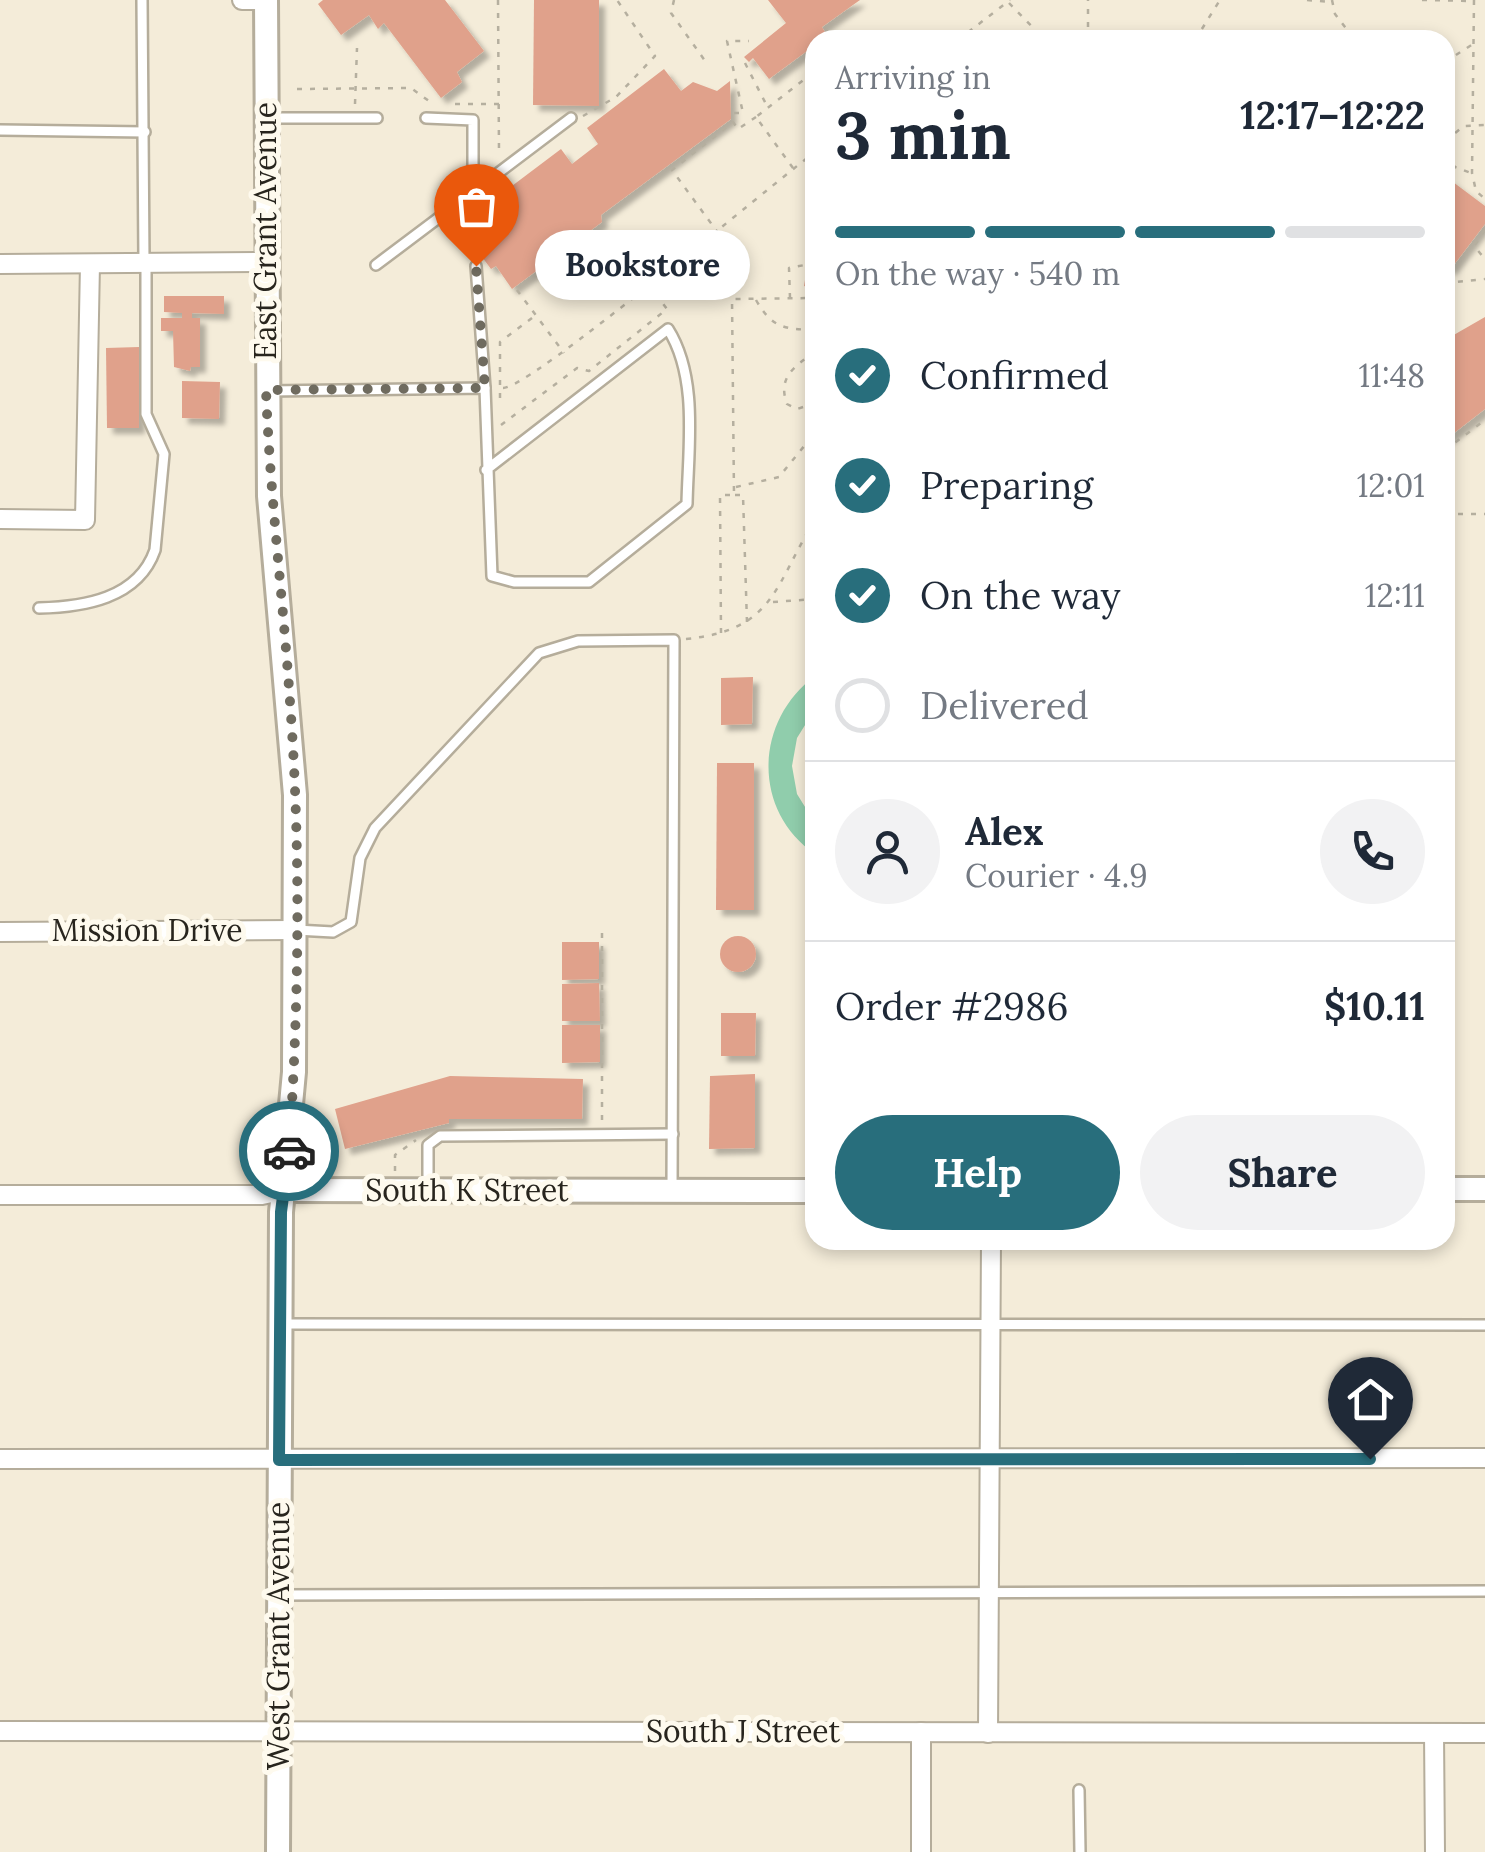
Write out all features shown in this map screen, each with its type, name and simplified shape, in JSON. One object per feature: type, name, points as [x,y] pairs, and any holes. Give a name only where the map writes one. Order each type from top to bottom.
[{"type":"street","points":[[242,0],[266,0]]},
{"type":"street","name":"East Grant Avenue","points":[[266,0],[265,262],[270,513],[290,700]]},
{"type":"street","points":[[0,264],[265,262]]},
{"type":"street","points":[[0,519],[86,520],[90,264]]},
{"type":"street","name":"West Grant Avenue","points":[[278,1852],[281,1212],[294,1072],[290,700]]},
{"type":"street","name":"Mission Drive","points":[[0,932],[294,930]]},
{"type":"street","points":[[1455,1189],[1485,1189]]},
{"type":"street","name":"South K Street","points":[[0,1195],[262,1195],[286,1190],[805,1191]]},
{"type":"street","points":[[988,1733],[990,1250]]},
{"type":"street","points":[[0,1459],[1485,1458]]},
{"type":"street","name":"South J Street","points":[[0,1731],[1485,1734]]},
{"type":"street","points":[[920,1732],[921,1852]]},
{"type":"street","points":[[1434,1733],[1434,1852]]},
{"type":"lane","points":[[39,608],[100,602],[138,576],[155,550],[164,454],[146,414],[142,0]]},
{"type":"lane","points":[[267,118],[377,118]]},
{"type":"lane","points":[[426,118],[473,120],[474,192]]},
{"type":"lane","points":[[376,265],[571,118]]},
{"type":"lane","points":[[0,130],[145,132]]},
{"type":"lane","points":[[476,266],[485,388],[486,470],[492,576],[514,582],[589,582],[687,504],[686,378],[683,353],[668,330],[486,470]]},
{"type":"lane","points":[[266,390],[485,388]]},
{"type":"lane","points":[[294,930],[333,932],[351,922],[360,858],[375,828],[539,654],[578,642],[674,640],[672,1192]]},
{"type":"lane","points":[[428,1191],[428,1145],[440,1136],[673,1134]]},
{"type":"lane","points":[[280,1324],[1485,1324]]},
{"type":"lane","points":[[278,1595],[1485,1592]]},
{"type":"lane","points":[[1079,1790],[1080,1852]]},
{"type":"path","points":[[571,118],[589,116],[616,97],[655,56],[617,0]]},
{"type":"path","points":[[674,0],[671,13],[708,65]]},
{"type":"path","points":[[1088,0],[1088,30]]},
{"type":"path","points":[[1201,30],[1220,0]]},
{"type":"path","points":[[1308,0],[1332,1],[1350,30]]},
{"type":"path","points":[[1422,0],[1474,1],[1472,173],[1476,191],[1485,199]]},
{"type":"path","points":[[500,1],[499,154],[506,170]]},
{"type":"path","points":[[971,30],[1009,1],[1036,30]]},
{"type":"path","points":[[734,113],[743,113],[727,41],[748,41]]},
{"type":"path","points":[[1455,55],[1474,43]]},
{"type":"path","points":[[355,104],[358,48]]},
{"type":"path","points":[[745,62],[768,108]]},
{"type":"path","points":[[734,494],[732,252],[672,170],[733,122],[738,129],[805,79]]},
{"type":"path","points":[[296,89],[411,88],[433,105]]},
{"type":"path","points":[[450,104],[499,104]]},
{"type":"path","points":[[756,117],[793,168]]},
{"type":"path","points":[[1455,135],[1474,125],[1485,126]]},
{"type":"path","points":[[485,388],[514,388],[564,353],[805,159]]},
{"type":"path","points":[[1474,162],[1485,162]]},
{"type":"path","points":[[1455,167],[1472,173]]},
{"type":"path","points":[[500,424],[576,368],[589,371],[667,309],[604,226]]},
{"type":"path","points":[[1485,230],[1474,246],[1485,259]]},
{"type":"path","points":[[790,298],[789,268],[805,266]]},
{"type":"path","points":[[1455,281],[1485,279]]},
{"type":"path","points":[[517,290],[564,353]]},
{"type":"path","points":[[732,299],[805,298]]},
{"type":"path","points":[[755,299],[769,322],[781,329],[805,330]]},
{"type":"path","points":[[500,406],[500,342],[536,315]]},
{"type":"path","points":[[805,359],[789,371],[782,390],[787,404],[797,409],[805,406]]},
{"type":"path","points":[[1455,442],[1485,420]]},
{"type":"path","points":[[734,488],[779,477],[805,443]]},
{"type":"path","points":[[721,633],[720,495],[743,494],[746,622]]},
{"type":"path","points":[[1455,514],[1485,514]]},
{"type":"path","points":[[674,640],[721,633],[746,622],[772,602],[805,536]]},
{"type":"path","points":[[772,602],[805,599]]},
{"type":"path","points":[[590,1122],[602,1122],[602,926]]},
{"type":"path","points":[[395,1171],[395,1155],[420,1137]]},
{"type":"green space","points":[[805,686],[805,725],[797,738],[792,766],[797,794],[805,807],[805,845],[780,814],[771,791],[769,766],[780,717]]},
{"type":"building","points":[[323,0],[445,0],[484,51],[457,72],[462,82],[441,98],[384,23],[378,29],[369,15],[341,35],[318,4]]},
{"type":"building","points":[[534,0],[599,0],[599,106],[533,105]]},
{"type":"building","points":[[768,0],[860,0],[822,27],[824,30],[805,30],[805,52],[769,79],[753,58],[749,62],[744,57],[786,23]]},
{"type":"building","points":[[664,69],[681,91],[693,82],[717,91],[730,81],[731,119],[601,215],[602,222],[512,289],[496,266],[491,269],[459,226],[561,149],[572,164],[598,144],[587,128]]},
{"type":"building","points":[[1455,184],[1485,206],[1485,224],[1455,263]]},
{"type":"building","points":[[164,296],[224,296],[224,314],[192,313],[192,318],[200,318],[200,367],[191,367],[190,371],[174,367],[173,331],[161,331],[161,318],[182,318],[182,313],[164,312]]},
{"type":"building","points":[[1485,317],[1485,409],[1455,432],[1455,334]]},
{"type":"building","points":[[139,347],[139,428],[107,428],[106,348]]},
{"type":"building","points":[[182,381],[220,382],[219,419],[182,418]]},
{"type":"building","points":[[753,677],[752,724],[721,725],[721,678]]},
{"type":"building","points":[[717,763],[754,763],[754,910],[716,910]]},
{"type":"building","points":[[738,936],[751,941],[756,954],[751,967],[738,972],[725,967],[720,954],[725,941]]},
{"type":"building","points":[[562,942],[599,942],[599,979],[562,980]]},
{"type":"building","points":[[599,983],[600,1021],[562,1021],[562,984]]},
{"type":"building","points":[[721,1013],[756,1013],[755,1056],[721,1056]]},
{"type":"building","points":[[562,1025],[600,1025],[600,1062],[562,1063]]},
{"type":"building","points":[[755,1074],[755,1148],[709,1149],[710,1076]]},
{"type":"building","points":[[450,1076],[583,1079],[582,1119],[449,1119],[449,1123],[345,1149],[335,1109]]},
{"type":"way so far","points":[[289,1151],[294,1072],[295,794],[290,700],[269,496],[266,390],[485,388],[486,354],[478,331],[476,266]]},
{"type":"place","name":"Bookstore","points":[[476,266]]},
{"type":"route","points":[[289,1151],[281,1212],[279,1460],[1370,1459]]}]
